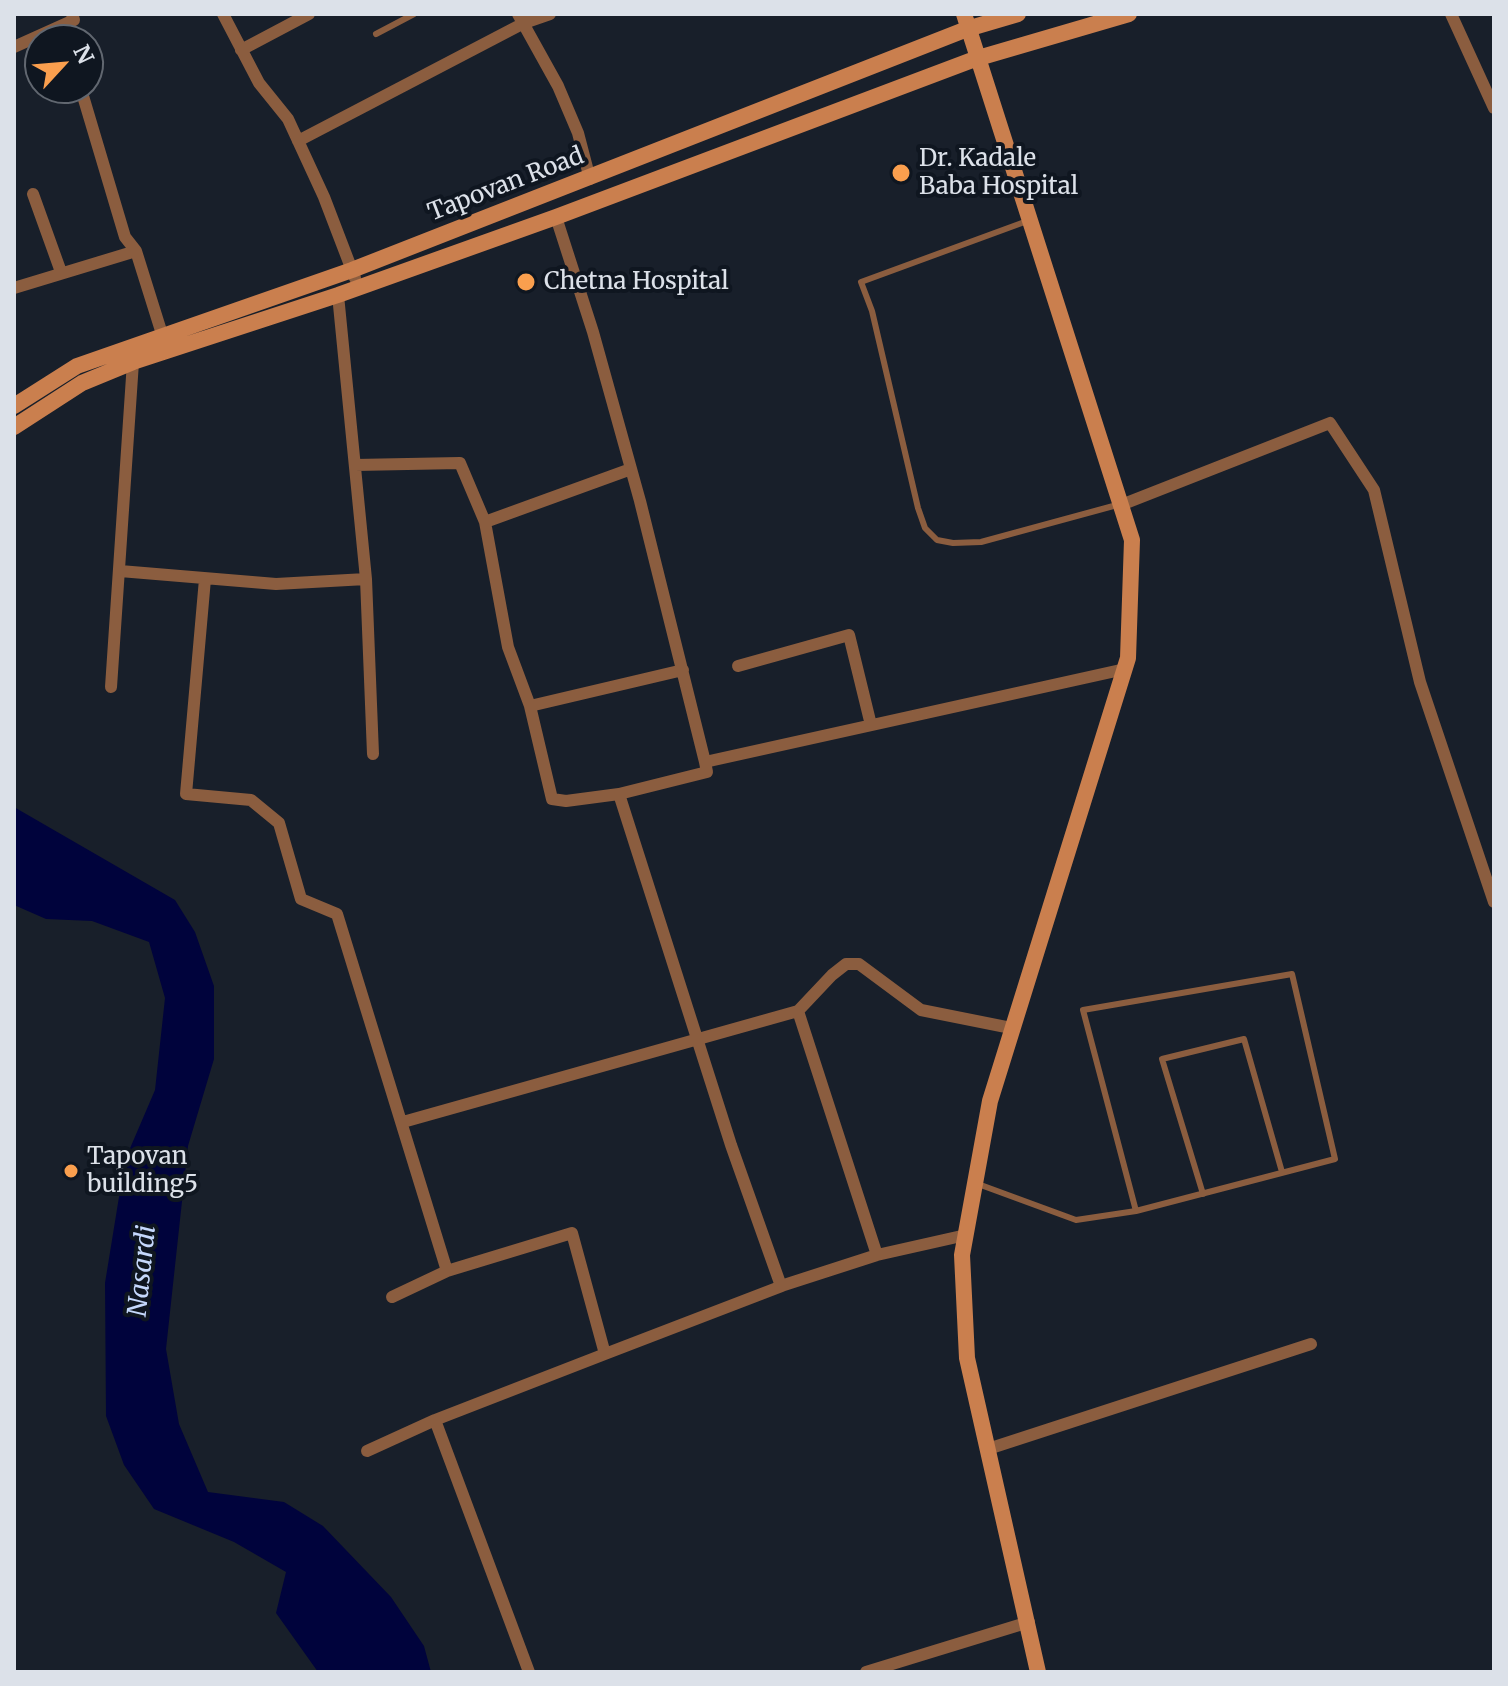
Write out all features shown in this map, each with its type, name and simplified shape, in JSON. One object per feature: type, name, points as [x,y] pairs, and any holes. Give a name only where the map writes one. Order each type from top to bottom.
[{"type":"main road","name":"Tapovan Road","points":[[14,406],[77,366],[352,270],[590,179],[965,21],[1018,14]]},
{"type":"main road","points":[[14,427],[82,383],[133,362],[338,295],[556,217],[975,59],[1129,14]]},
{"type":"main road","points":[[965,21],[1132,540],[1125,669],[990,1101],[962,1255],[967,1358],[1038,1672]]},
{"type":"street","points":[[14,47],[74,20],[72,14]]},
{"type":"street","points":[[223,14],[259,83],[288,119],[358,288]]},
{"type":"street","points":[[241,50],[309,14]]},
{"type":"street","points":[[298,141],[521,18],[550,14]]},
{"type":"street","points":[[1451,14],[1494,108]]},
{"type":"street","points":[[521,18],[558,86],[578,133],[590,179]]},
{"type":"street","points":[[85,104],[125,237],[136,251],[162,334]]},
{"type":"street","points":[[33,194],[61,272]]},
{"type":"street","points":[[355,465],[460,463],[485,522],[508,647],[530,706],[552,799],[566,801],[619,794],[707,772],[631,469],[556,217]]},
{"type":"street","points":[[14,288],[136,251]]},
{"type":"street","points":[[338,295],[366,579],[373,754]]},
{"type":"street","points":[[111,687],[133,362]]},
{"type":"street","points":[[1121,505],[1330,423],[1374,490],[1420,682],[1494,902]]},
{"type":"street","points":[[485,522],[631,469]]},
{"type":"street","points":[[120,571],[276,584],[366,579]]},
{"type":"street","points":[[205,579],[186,794],[251,800],[279,823],[301,899],[337,914],[447,1271]]},
{"type":"street","points":[[738,666],[849,635],[871,725]]},
{"type":"street","points":[[705,762],[1125,669]]},
{"type":"street","points":[[530,706],[683,670]]},
{"type":"street","points":[[619,794],[696,1039],[766,1250],[782,1286]]},
{"type":"street","points":[[403,1122],[798,1011],[846,964],[859,964],[921,1010],[1011,1028]]},
{"type":"street","points":[[798,1011],[877,1255]]},
{"type":"street","points":[[392,1297],[447,1271],[572,1233],[605,1354]]},
{"type":"street","points":[[367,1451],[435,1420],[782,1286],[877,1255],[966,1235]]},
{"type":"street","points":[[988,1449],[1311,1344]]},
{"type":"street","points":[[435,1420],[529,1672]]},
{"type":"street","points":[[866,1672],[1029,1622]]},
{"type":"lane","points":[[376,34],[414,14]]},
{"type":"lane","points":[[1030,220],[861,282],[872,311],[918,508],[925,528],[937,540],[953,543],[981,542],[1121,505]]},
{"type":"lane","points":[[975,1183],[1076,1220],[1136,1211],[1335,1159],[1292,974],[1083,1010],[1136,1211]]},
{"type":"lane","points":[[1203,1194],[1162,1059],[1244,1039],[1282,1172]]},
{"type":"water","name":"Nasardi","points":[[14,807],[175,900],[195,932],[214,986],[214,1059],[188,1146],[166,1349],[179,1424],[208,1492],[284,1502],[323,1526],[391,1597],[424,1646],[431,1672],[318,1672],[276,1613],[286,1572],[234,1542],[154,1509],[124,1465],[106,1416],[105,1283],[125,1160],[155,1090],[165,998],[149,942],[92,921],[46,919],[14,905]]},
{"type":"place","name":"Dr. Kadale Baba Hospital","points":[[901,173]]},
{"type":"place","name":"Chetna Hospital","points":[[526,282]]},
{"type":"place","name":"Tapovan building5","points":[[71,1171]]}]
